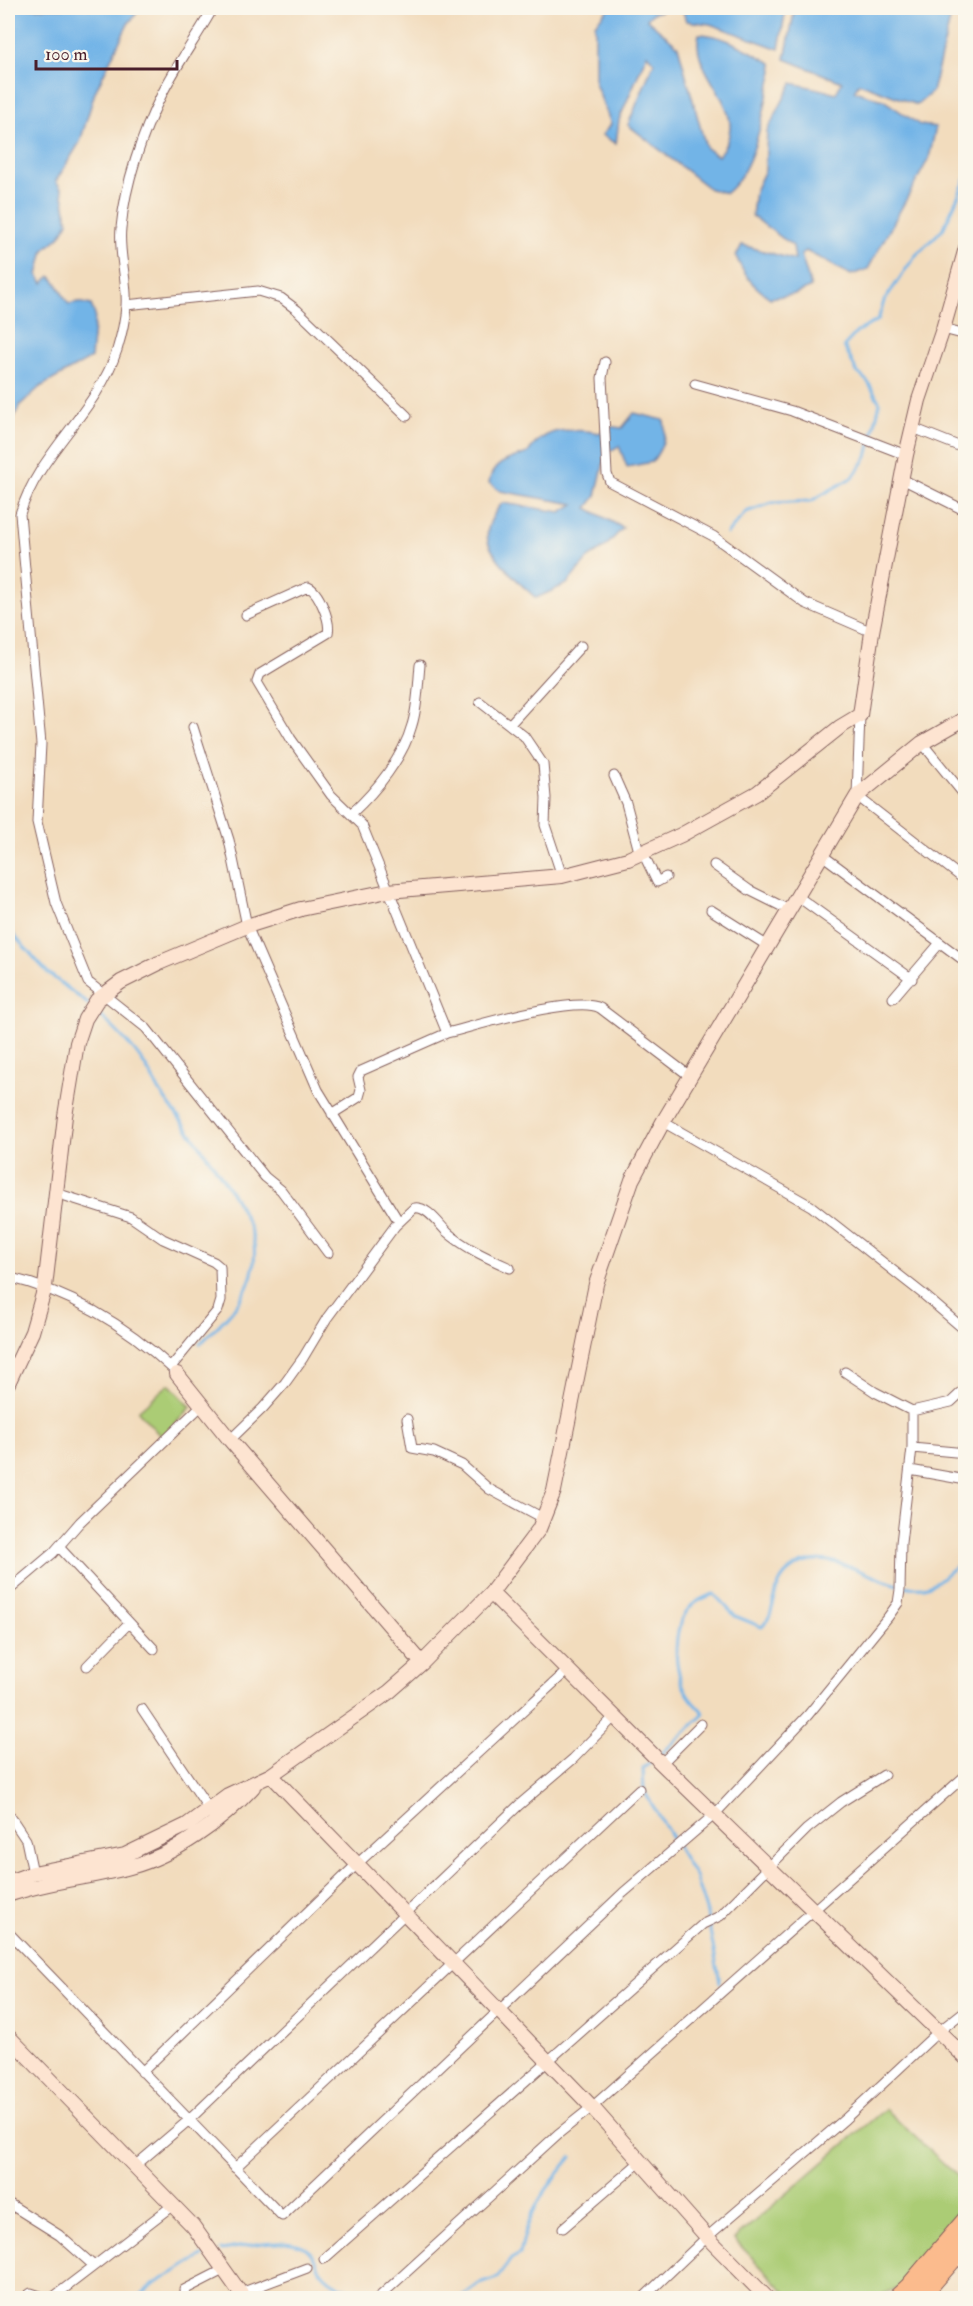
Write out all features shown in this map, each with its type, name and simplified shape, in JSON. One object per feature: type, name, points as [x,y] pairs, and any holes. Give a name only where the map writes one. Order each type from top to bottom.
[{"type":"highway","points":[[897,2298],[966,2220]]},
{"type":"highway","points":[[919,2298],[962,2255]]},
{"type":"street","points":[[213,8],[162,95],[138,153],[126,194],[120,230],[126,305],[116,351],[85,413],[29,491],[20,514],[41,744],[36,804],[41,846],[56,903],[85,976],[101,997],[150,1034],[265,1177],[281,1190],[328,1253]]},
{"type":"street","points":[[857,796],[860,715],[872,632],[906,455],[919,400],[965,254]]},
{"type":"street","points":[[126,305],[258,291],[270,293],[297,310],[407,416]]},
{"type":"street","points":[[943,329],[966,335]]},
{"type":"street","points":[[605,362],[602,378],[606,464],[607,474],[614,485],[640,496],[713,536],[805,603],[872,632]]},
{"type":"street","points":[[694,384],[792,411],[906,455]]},
{"type":"street","points":[[913,428],[966,449]]},
{"type":"street","points":[[902,479],[966,511]]},
{"type":"street","points":[[246,615],[308,587],[315,592],[330,626],[328,633],[260,674],[256,678],[257,682],[291,739],[331,795],[362,825],[447,1033]]},
{"type":"street","points":[[511,723],[581,646]]},
{"type":"street","points":[[352,813],[375,789],[406,741],[412,726],[420,665]]},
{"type":"street","points":[[480,702],[511,723],[524,736],[543,764],[546,798],[545,825],[562,876]]},
{"type":"street","points":[[8,1383],[32,1332],[45,1287],[66,1107],[77,1043],[85,1019],[101,997],[122,982],[159,963],[247,927],[301,909],[388,891],[562,876],[606,867],[642,854],[757,792],[840,727],[860,715]]},
{"type":"street","points":[[8,1881],[33,1873],[125,1855],[187,1825],[228,1795],[272,1775],[389,1692],[422,1663],[491,1593],[522,1555],[543,1518],[554,1491],[596,1284],[632,1180],[663,1122],[857,796],[922,743],[966,718]]},
{"type":"street","points":[[193,727],[229,840],[247,927],[311,1077],[399,1222]]},
{"type":"street","points":[[922,743],[966,798]]},
{"type":"street","points":[[614,776],[626,803],[642,854],[657,882],[666,877]]},
{"type":"street","points":[[857,796],[966,881]]},
{"type":"street","points":[[822,855],[966,962]]},
{"type":"street","points":[[714,865],[749,890],[789,910]]},
{"type":"street","points":[[798,896],[912,979]]},
{"type":"street","points":[[711,910],[768,946]]},
{"type":"street","points":[[892,998],[912,979],[940,942]]},
{"type":"street","points":[[332,1114],[359,1097],[361,1090],[358,1077],[362,1071],[447,1033],[530,1012],[588,1003],[600,1008],[691,1077]]},
{"type":"street","points":[[663,1122],[811,1206],[923,1294],[966,1331]]},
{"type":"street","points":[[57,1193],[131,1217],[158,1237],[214,1262],[220,1267],[221,1300],[218,1310],[174,1370]]},
{"type":"street","points":[[230,1440],[264,1408],[285,1383],[327,1318],[399,1222],[414,1208],[419,1207],[473,1250],[510,1268]]},
{"type":"street","points":[[8,1277],[45,1287],[134,1335],[174,1370],[230,1440],[422,1663]]},
{"type":"street","points":[[845,1372],[874,1392],[912,1411],[951,1402],[966,1388]]},
{"type":"street","points":[[8,1591],[59,1547],[80,1522],[202,1405]]},
{"type":"street","points":[[8,1932],[282,2216],[623,1893],[714,1815],[808,1715],[888,1617],[898,1603],[900,1590],[899,1573],[912,1448],[912,1411]]},
{"type":"street","points":[[407,1419],[412,1448],[451,1460],[489,1489],[543,1518]]},
{"type":"street","points":[[912,1448],[966,1453]]},
{"type":"street","points":[[909,1470],[966,1480]]},
{"type":"street","points":[[59,1547],[154,1649]]},
{"type":"street","points":[[491,1593],[657,1760],[966,2058]]},
{"type":"street","points":[[87,1666],[129,1623]]},
{"type":"street","points":[[142,2072],[356,1865],[569,1669]]},
{"type":"street","points":[[142,1709],[209,1809]]},
{"type":"street","points":[[136,2164],[189,2120],[519,1805],[573,1759],[615,1716]]},
{"type":"street","points":[[657,1760],[701,1724]]},
{"type":"street","points":[[382,2294],[558,2134],[592,2107],[966,1774]]},
{"type":"street","points":[[272,1775],[356,1865],[592,2107],[707,2236],[767,2298]]},
{"type":"street","points":[[324,2259],[703,1924],[720,1916],[807,1829],[841,1802],[884,1775]]},
{"type":"street","points":[[8,1895],[55,1881],[131,1867],[164,1853],[194,1836],[237,1805],[256,1783]]},
{"type":"street","points":[[236,2168],[639,1790]]},
{"type":"street","points":[[8,1813],[26,1840],[33,1873]]},
{"type":"street","points":[[643,2298],[707,2236],[845,2119],[938,2032],[966,2010]]},
{"type":"street","points":[[8,2036],[136,2164],[210,2247],[243,2296],[307,2268]]},
{"type":"street","points":[[563,2228],[641,2161]]},
{"type":"street","points":[[8,2204],[59,2235],[94,2266]]},
{"type":"street","points":[[52,2298],[173,2205]]},
{"type":"street","points":[[184,2290],[225,2269]]},
{"type":"street","points":[[24,2298],[31,2293],[46,2298]]},
{"type":"green space","points":[[169,1384],[191,1407],[162,1438],[138,1411]]},
{"type":"green space","points":[[885,2109],[965,2183],[965,2216],[906,2284],[875,2298],[791,2298],[734,2239]]},
{"type":"water","points":[[8,8],[141,8],[128,24],[95,92],[80,142],[56,181],[62,190],[68,222],[60,236],[44,250],[38,275],[43,283],[50,276],[53,278],[69,304],[78,302],[91,305],[95,315],[91,358],[40,387],[20,405],[8,431]]},
{"type":"water","points":[[609,8],[659,8],[661,11],[653,13],[647,19],[678,46],[706,148],[718,156],[728,139],[730,123],[726,108],[703,64],[698,49],[699,34],[727,40],[772,63],[773,71],[752,153],[737,182],[726,193],[710,189],[628,125],[654,62],[647,54],[619,120],[616,144],[602,135],[611,124],[595,83],[595,24]]},
{"type":"water","points":[[682,8],[786,8],[779,49],[710,24],[686,21]]},
{"type":"water","points":[[795,8],[953,8],[932,92],[917,105],[859,83],[854,91],[883,100],[920,125],[936,127],[929,158],[868,269],[851,275],[806,251],[801,255],[811,287],[795,294],[770,298],[750,280],[736,256],[742,245],[795,260],[793,246],[752,216],[755,191],[765,170],[767,131],[792,83],[836,93],[842,82],[785,59]]},
{"type":"water","points":[[634,413],[664,420],[665,432],[661,447],[652,462],[627,467],[619,446],[606,453],[596,496],[587,508],[623,528],[604,548],[589,557],[567,584],[536,598],[495,555],[487,536],[491,521],[502,503],[561,512],[574,504],[500,491],[489,483],[494,470],[503,462],[528,453],[535,444],[551,433],[579,430],[600,433],[606,426],[622,428]]},
{"type":"waterway","points":[[727,534],[746,512],[772,503],[811,501],[853,477],[867,457],[880,403],[868,382],[857,372],[844,346],[857,332],[878,320],[884,301],[915,256],[943,229],[966,179]]},
{"type":"waterway","points":[[8,929],[48,973],[88,1004]]},
{"type":"waterway","points":[[95,1011],[132,1047],[163,1096],[230,1189],[250,1228],[254,1244],[254,1260],[247,1288],[231,1312],[200,1344]]},
{"type":"waterway","points":[[659,1756],[704,1714],[686,1691],[676,1656],[678,1632],[689,1608],[695,1603],[714,1594],[735,1616],[762,1627],[770,1614],[776,1591],[783,1577],[805,1562],[821,1560],[838,1563],[889,1582],[923,1587],[935,1583],[960,1563],[966,1561]]},
{"type":"waterway","points":[[654,1760],[643,1768],[644,1791],[695,1876],[706,1910],[720,1982]]},
{"type":"waterway","points":[[460,2298],[479,2284],[497,2278],[511,2259],[520,2254],[533,2213],[553,2180],[572,2157]]},
{"type":"waterway","points":[[221,2250],[271,2242],[300,2245],[310,2252],[320,2270],[331,2281],[346,2289],[378,2294]]},
{"type":"waterway","points":[[137,2298],[156,2283],[206,2254]]},
{"type":"waterway","points":[[388,2293],[401,2292],[413,2298]]}]
